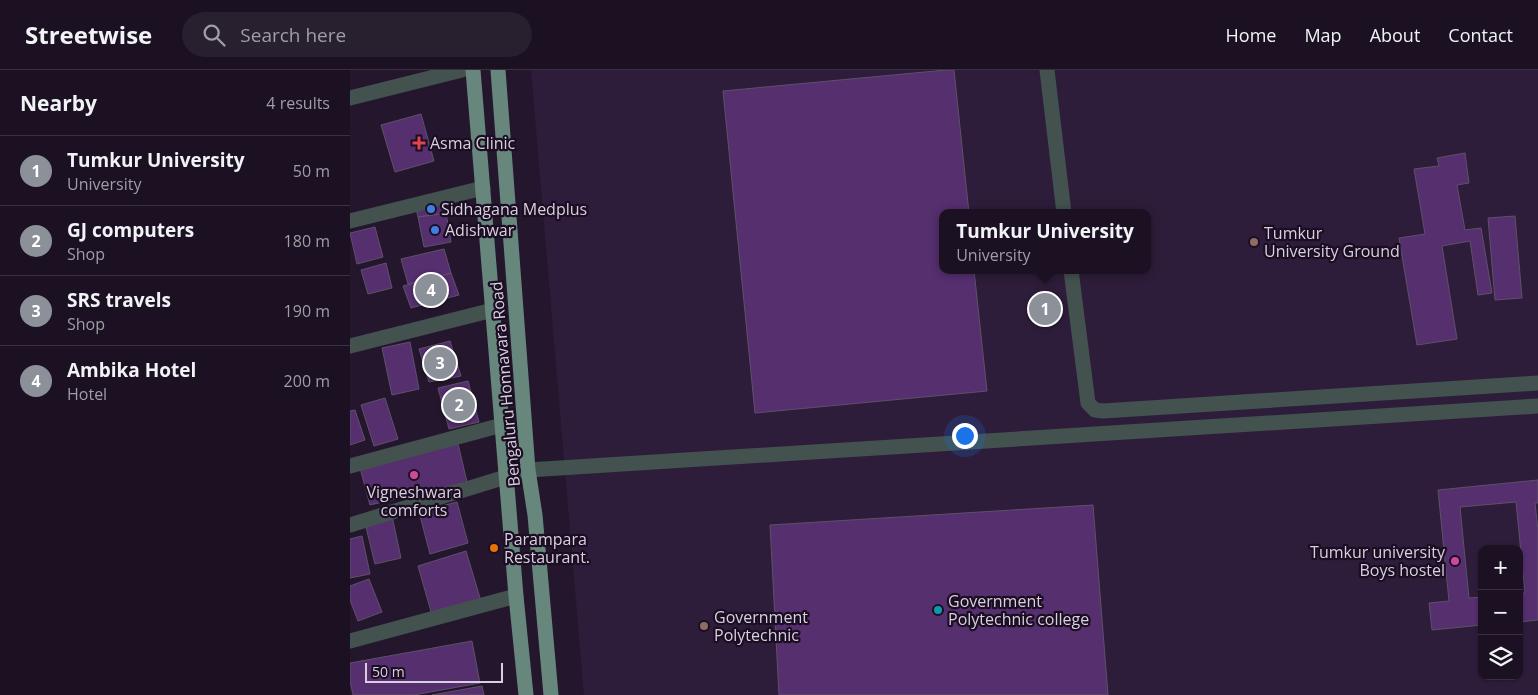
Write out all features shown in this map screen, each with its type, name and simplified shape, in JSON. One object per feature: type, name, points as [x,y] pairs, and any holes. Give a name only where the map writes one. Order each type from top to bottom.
[{"type":"main road","name":"Bengaluru Honnavara Road","points":[[473,70],[516,596],[526,695]]},
{"type":"main road","name":"Bengaluru Honnavara Road","points":[[498,70],[528,470],[536,515],[551,695]]},
{"type":"street","points":[[350,98],[462,70]]},
{"type":"street","points":[[1046,70],[1063,209]]},
{"type":"street","points":[[350,221],[483,188]]},
{"type":"street","points":[[1072,274],[1088,403],[1095,410],[1538,383]]},
{"type":"street","points":[[350,346],[493,310]]},
{"type":"street","points":[[350,525],[528,470],[1538,406]]},
{"type":"street","points":[[350,466],[502,425]]},
{"type":"street","points":[[350,641],[516,596]]},
{"type":"shaded area","points":[[531,70],[1538,70],[1538,695],[584,695]]},
{"type":"building","points":[[954,70],[969,209],[939,209],[939,274],[974,274],[987,391],[755,413],[723,91]]},
{"type":"building","points":[[421,114],[434,161],[395,172],[381,125]]},
{"type":"building","points":[[1465,153],[1469,183],[1457,185],[1465,230],[1481,228],[1492,293],[1478,295],[1470,241],[1442,246],[1457,339],[1417,345],[1399,238],[1425,234],[1414,169],[1439,166],[1437,158]]},
{"type":"building","name":"Sidhagana Medplus","points":[[443,199],[446,213],[418,217],[415,205]]},
{"type":"building","name":"Adishwar","points":[[446,213],[451,242],[424,247],[418,217]]},
{"type":"building","points":[[1515,216],[1522,298],[1495,300],[1488,218]]},
{"type":"building","points":[[375,227],[383,257],[357,264],[350,233]]},
{"type":"building","points":[[444,249],[451,273],[408,284],[401,259]]},
{"type":"building","points":[[386,263],[392,288],[368,294],[361,270]]},
{"type":"building","points":[[451,273],[459,295],[411,308],[403,286]]},
{"type":"building","points":[[450,341],[461,376],[429,382],[419,349]]},
{"type":"building","points":[[410,342],[419,389],[392,395],[382,348]]},
{"type":"building","points":[[468,381],[479,422],[449,429],[438,388]]},
{"type":"building","points":[[385,398],[398,439],[374,446],[361,405]]},
{"type":"building","points":[[355,410],[365,440],[350,445],[350,411]]},
{"type":"building","name":"Vigneshwara comforts","points":[[458,444],[467,482],[370,505],[360,468]]},
{"type":"building","name":"Tumkur university Boys hostel","points":[[1538,480],[1538,503],[1535,503],[1538,530],[1538,620],[1523,622],[1523,593],[1525,593],[1523,545],[1520,545],[1516,502],[1460,507],[1469,598],[1478,597],[1478,625],[1432,630],[1429,603],[1449,601],[1438,490]]},
{"type":"building","points":[[457,502],[468,543],[430,554],[419,512]]},
{"type":"building","name":"Government Polytechnic college","points":[[1093,505],[1108,695],[779,695],[770,525]]},
{"type":"building","points":[[392,516],[401,558],[375,564],[365,523]]},
{"type":"building","points":[[362,536],[370,574],[350,578],[350,539]]},
{"type":"building","points":[[466,551],[481,601],[432,615],[418,566]]},
{"type":"building","points":[[369,579],[382,612],[358,621],[350,600],[350,586]]},
{"type":"building","points":[[472,641],[480,683],[414,695],[353,695],[350,681],[350,663]]},
{"type":"building","points":[[482,686],[484,695],[432,695]]},
{"type":"place","name":"Asma Clinic","points":[[419,143]]},
{"type":"place","name":"Sidhagana Medplus","points":[[431,209]]},
{"type":"place","name":"Adishwar","points":[[435,230]]},
{"type":"place","name":"Tumkur University Ground","points":[[1254,242]]},
{"type":"place","name":"Ambika Hotel","points":[[431,290]]},
{"type":"place","name":"Tumkur University","points":[[1045,309]]},
{"type":"place","name":"SRS travels","points":[[440,363]]},
{"type":"place","name":"GJ computers","points":[[459,405]]},
{"type":"place","name":"Vigneshwara comforts","points":[[414,475]]},
{"type":"place","name":"Parampara Restaurant.","points":[[494,548]]},
{"type":"place","name":"Tumkur university Boys hostel","points":[[1455,561]]},
{"type":"place","name":"Government Polytechnic college","points":[[938,610]]},
{"type":"place","name":"Government Polytechnic","points":[[704,626]]}]
